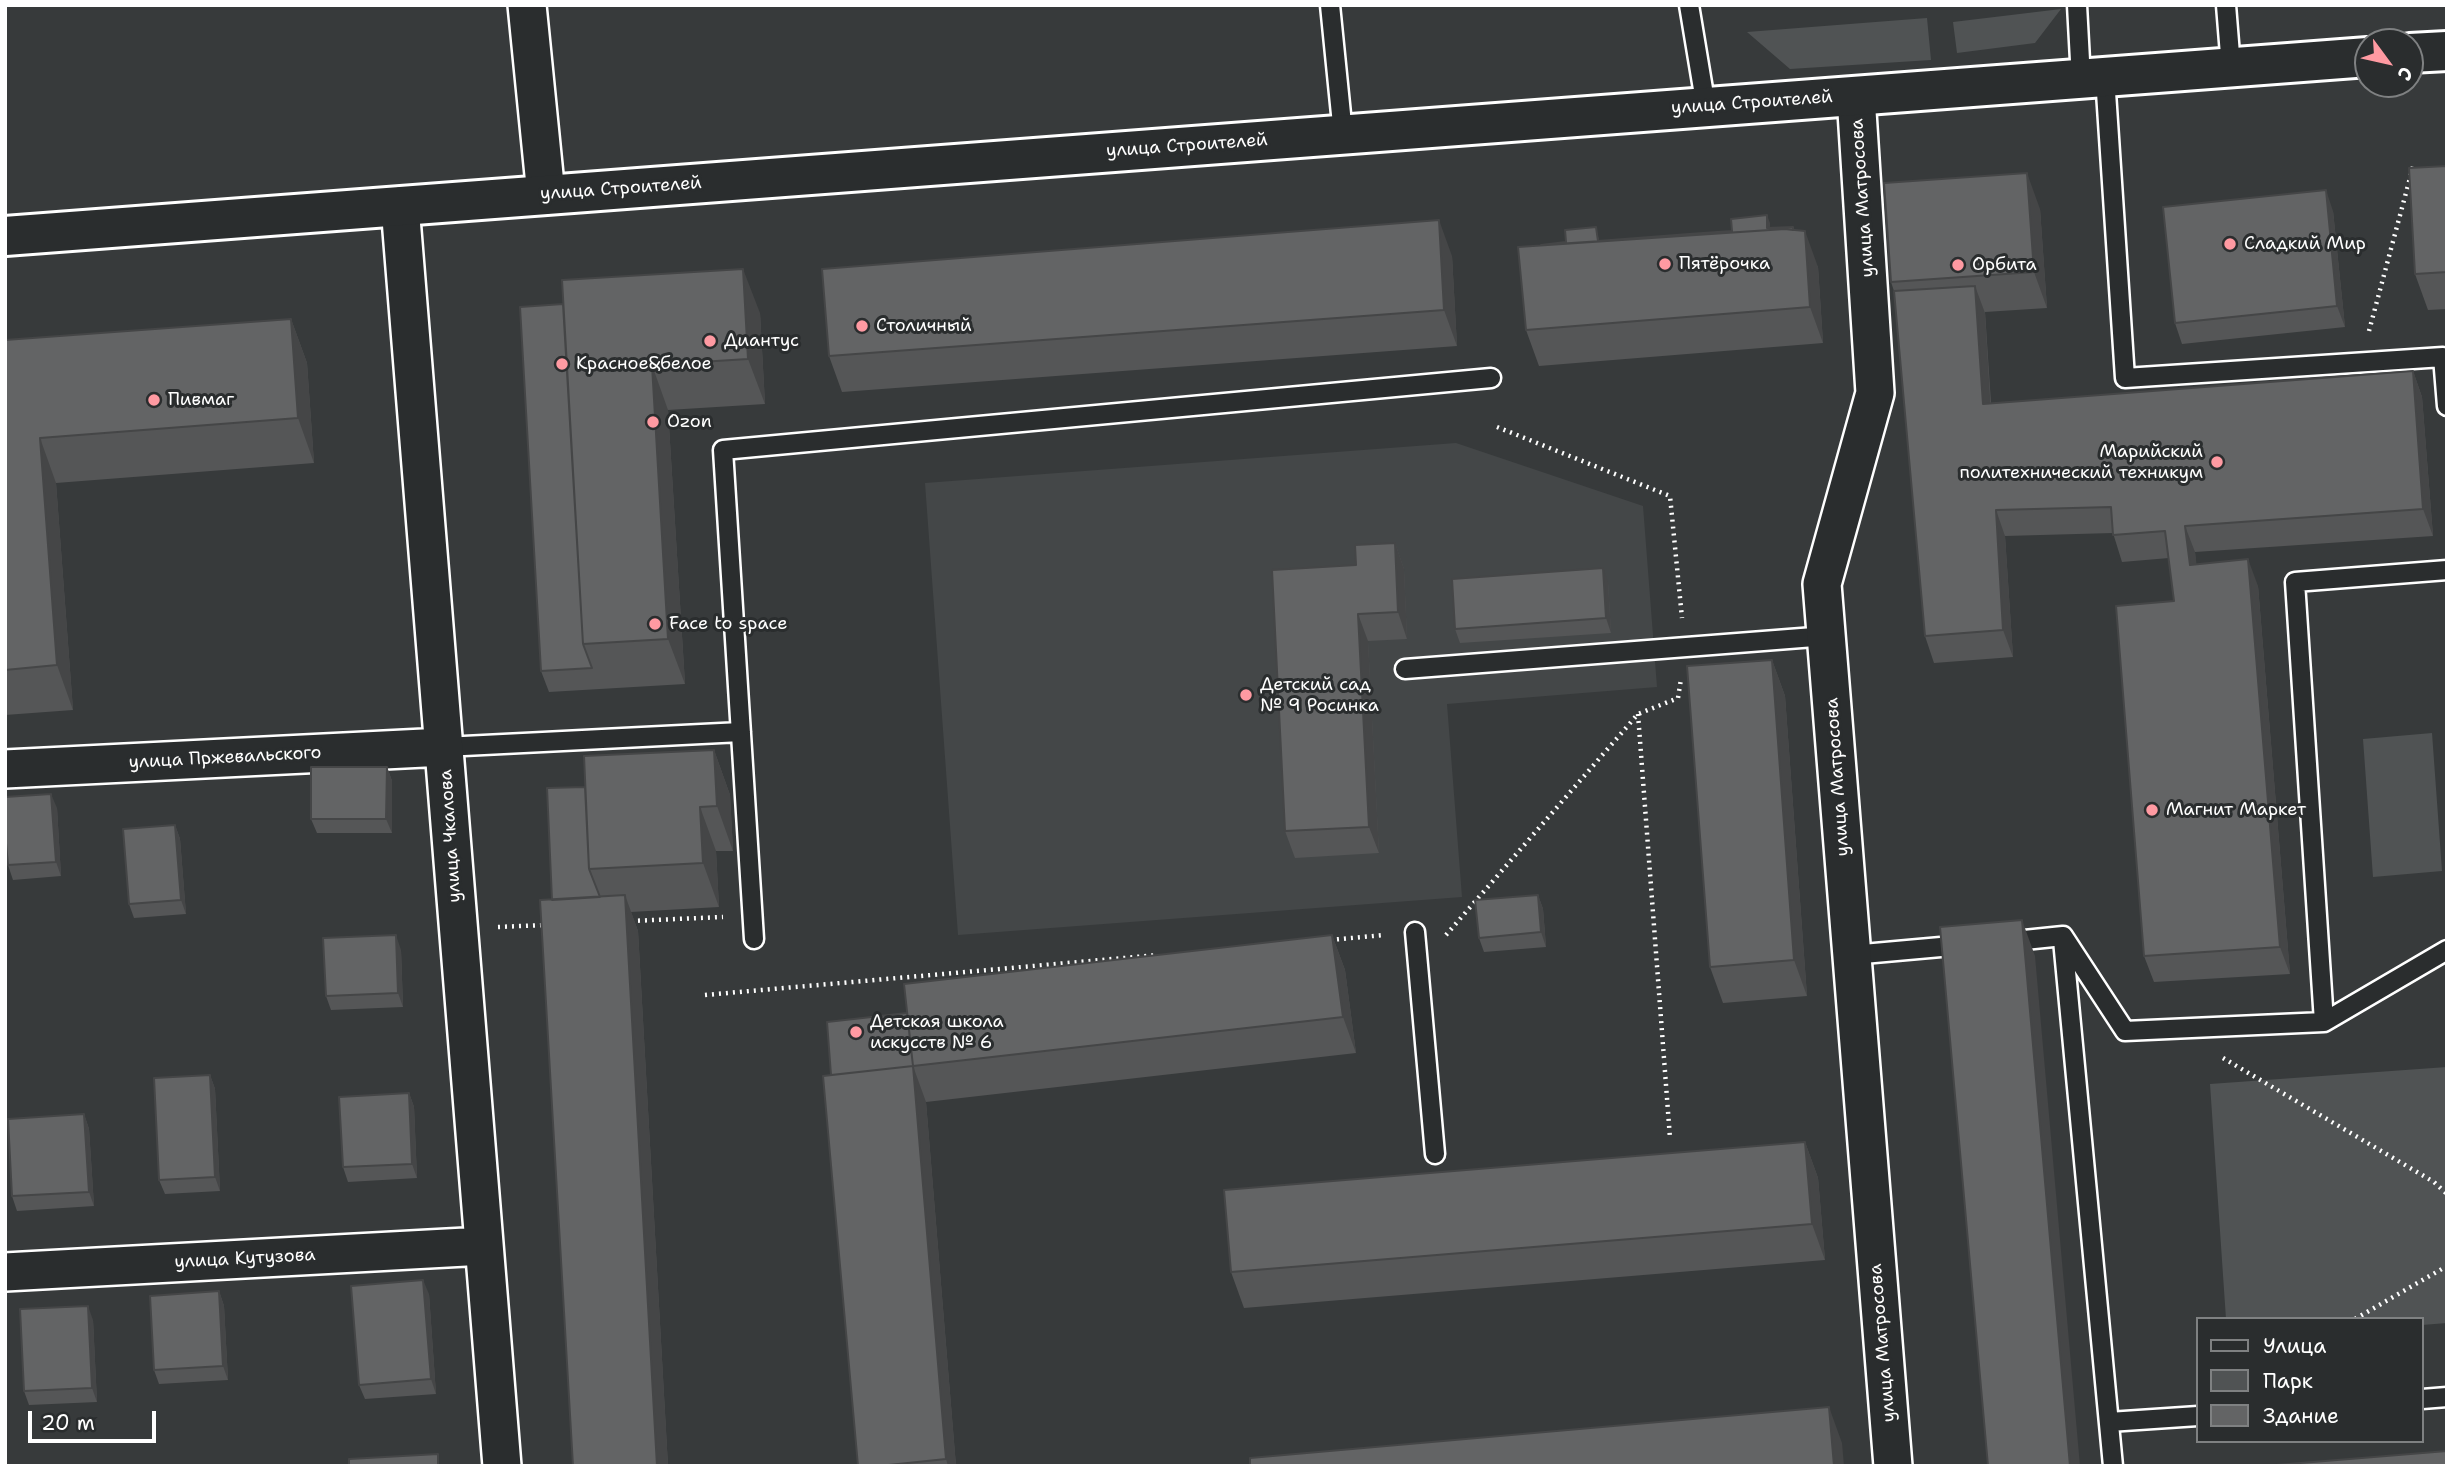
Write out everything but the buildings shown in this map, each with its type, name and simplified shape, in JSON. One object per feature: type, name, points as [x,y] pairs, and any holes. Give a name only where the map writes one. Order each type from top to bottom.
[{"type":"main road","points":[[2424,52],[2447,51]]},
{"type":"main road","name":"улица Строителей","points":[[5,236],[2354,58]]},
{"type":"street","points":[[527,5],[546,195]]},
{"type":"street","name":"улица Матросова","points":[[1856,96],[1875,393],[1822,584],[1892,1466]]},
{"type":"street","name":"улица Чкалова","points":[[400,206],[502,1466]]},
{"type":"street","name":"улица Пржевальского","points":[[5,769],[444,747]]},
{"type":"street","name":"улица Кутузова","points":[[5,1272],[484,1245]]},
{"type":"lane","points":[[1330,5],[1343,134]]},
{"type":"lane","points":[[1689,5],[1706,107]]},
{"type":"lane","points":[[2077,5],[2093,78],[2125,378],[2443,357],[2447,406]]},
{"type":"lane","points":[[2226,5],[2231,67]]},
{"type":"lane","points":[[754,939],[723,450],[1491,378]]},
{"type":"lane","points":[[2324,1022],[2295,582],[2447,570]]},
{"type":"lane","points":[[1405,669],[1827,636]]},
{"type":"lane","points":[[444,747],[741,732]]},
{"type":"lane","points":[[1415,932],[1435,1154]]},
{"type":"lane","points":[[2063,936],[2125,1031],[2324,1022],[2447,950]]},
{"type":"lane","points":[[1852,955],[2063,936]]},
{"type":"lane","points":[[2063,936],[2113,1466]]},
{"type":"lane","points":[[2424,1399],[2447,1397]]},
{"type":"lane","points":[[2109,1422],[2196,1416]]},
{"type":"path","points":[[2360,363],[2414,163]]},
{"type":"path","points":[[1638,714],[1670,1138]]},
{"type":"path","points":[[619,922],[753,916]]},
{"type":"path","points":[[458,929],[552,925]]},
{"type":"path","points":[[1318,941],[1415,932]]},
{"type":"path","points":[[705,995],[1165,954]]},
{"type":"path","points":[[2174,1029],[2434,1182],[2447,1194]]},
{"type":"path","points":[[2358,1317],[2447,1266]]},
{"type":"shaded area","name":"Детский сад № 9 Росинка","points":[[1456,443],[1643,506],[1657,687],[1447,704],[1462,897],[958,935],[925,483]]},
{"type":"green space","points":[[2061,9],[2035,43],[1957,53],[1953,22]]},
{"type":"green space","points":[[1927,18],[1931,60],[1790,69],[1747,32]]},
{"type":"green space","points":[[2432,733],[2442,871],[2373,877],[2363,739]]},
{"type":"green space","points":[[2447,1067],[2447,1323],[2424,1325],[2424,1317],[2226,1317],[2210,1084]]},
{"type":"place","name":"Сладкий Мир","points":[[2230,244]]},
{"type":"place","name":"Пятёрочка","points":[[1665,264]]},
{"type":"place","name":"Орбита","points":[[1958,265]]},
{"type":"place","name":"Столичный","points":[[862,326]]},
{"type":"place","name":"Диантус","points":[[710,341]]},
{"type":"place","name":"Красное&белое","points":[[562,364]]},
{"type":"place","name":"Пивмаг","points":[[154,400]]},
{"type":"place","name":"Ozon","points":[[653,422]]},
{"type":"place","name":"Марийский политехнический техникум","points":[[2217,462]]},
{"type":"place","name":"Face to space","points":[[655,624]]},
{"type":"place","name":"Детский сад № 9 Росинка","points":[[1246,695]]},
{"type":"place","name":"Магнит Маркет","points":[[2152,810]]},
{"type":"place","name":"Детская школа искусств № 6","points":[[856,1032]]}]
